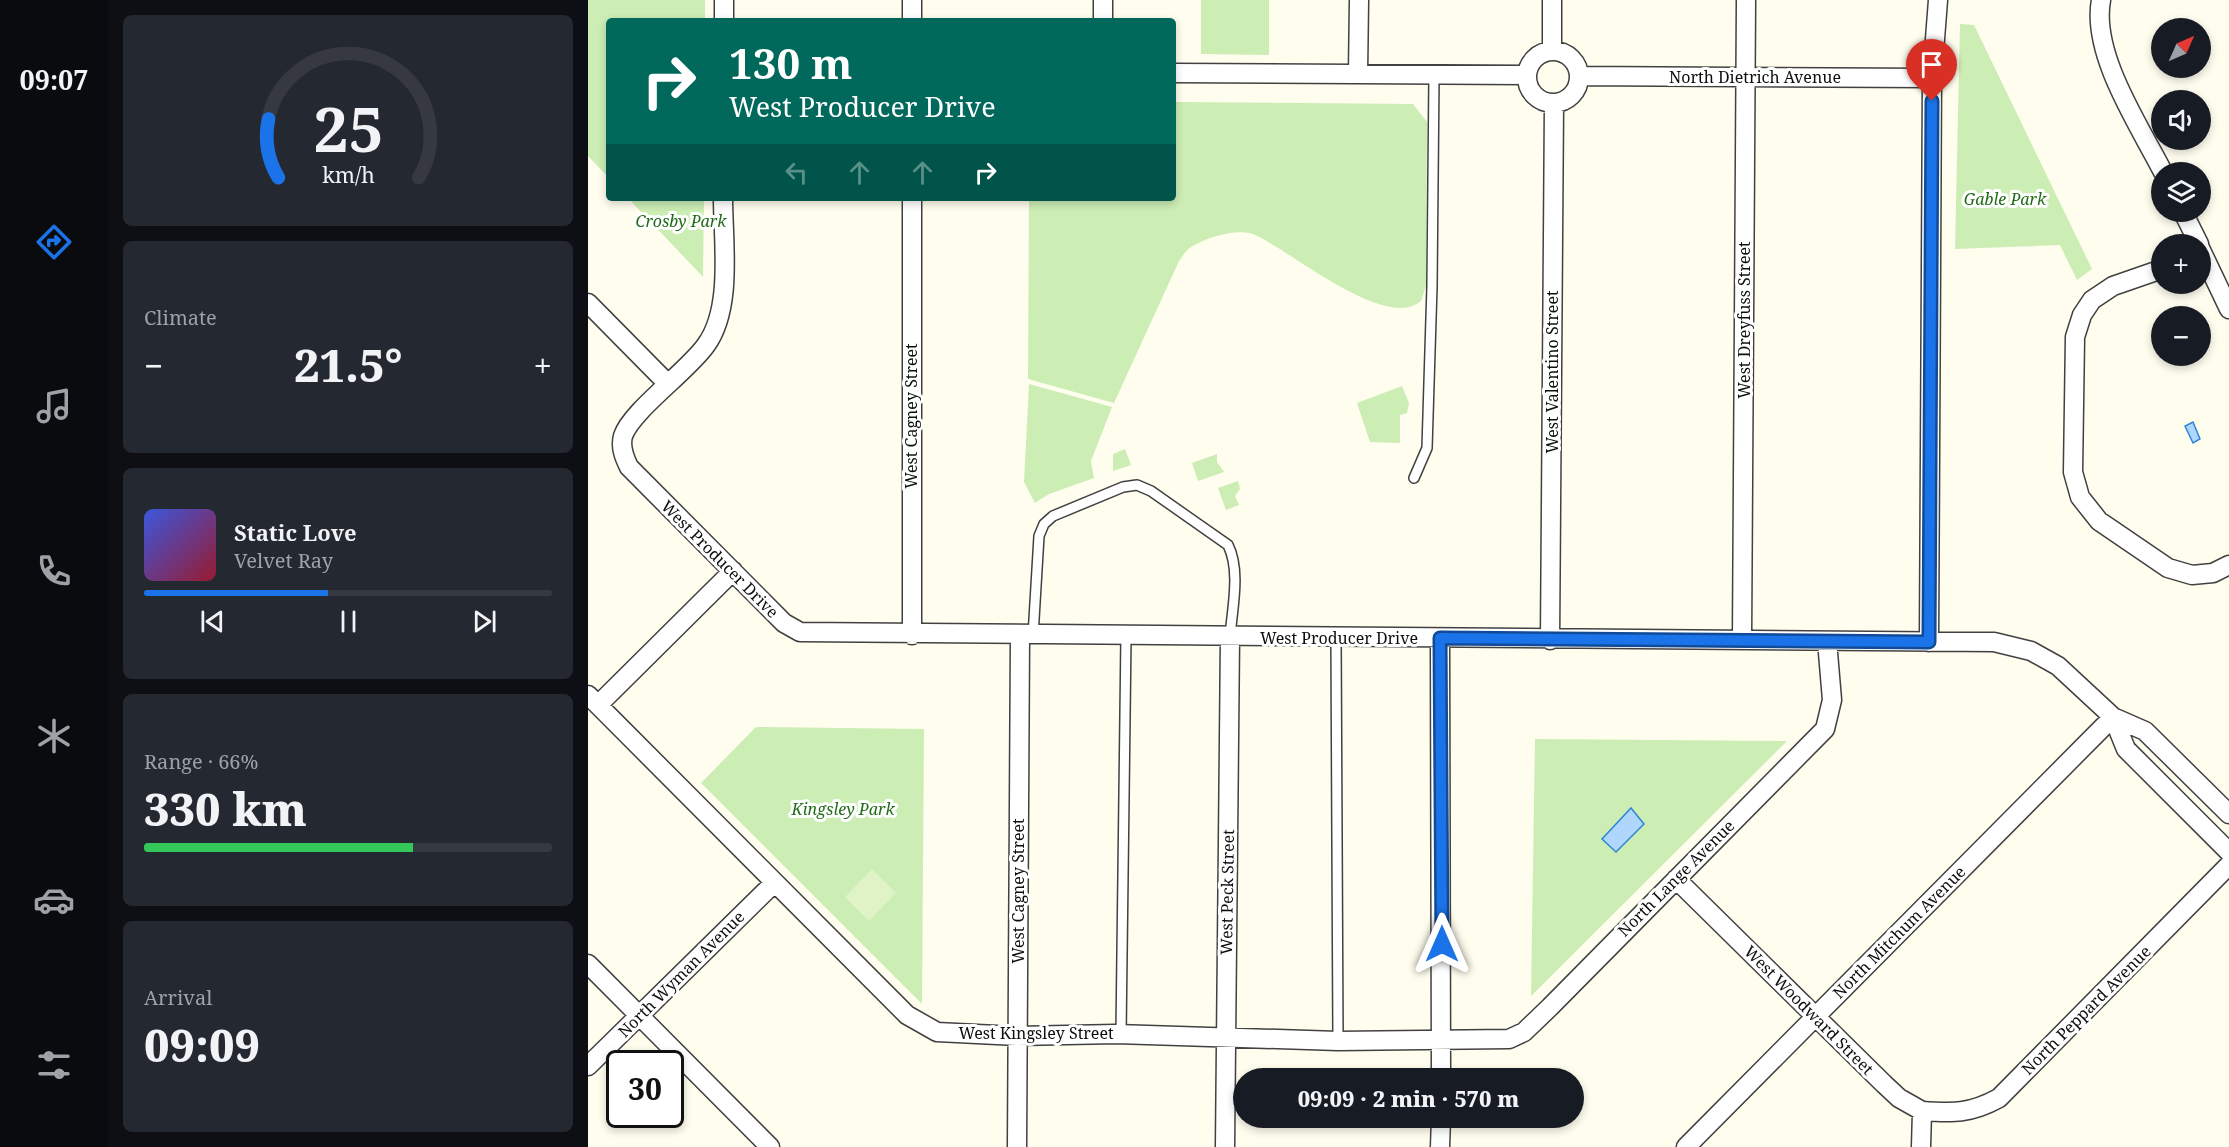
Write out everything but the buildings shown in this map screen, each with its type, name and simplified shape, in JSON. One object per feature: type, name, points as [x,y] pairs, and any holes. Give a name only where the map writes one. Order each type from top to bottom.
[{"type":"street","points":[[724,0],[724,18]]},
{"type":"street","points":[[912,0],[912,18]]},
{"type":"street","points":[[1103,0],[1103,18]]},
{"type":"street","points":[[1358,74],[1359,0]]},
{"type":"street","points":[[1552,0],[1552,51]]},
{"type":"street","name":"West Dreyfuss Street","points":[[1742,640],[1746,0]]},
{"type":"street","points":[[1929,642],[1932,78],[1938,0]]},
{"type":"street","points":[[2101,0],[2098,16],[2110,65],[2158,162]]},
{"type":"street","points":[[1552,51],[1570,58],[1579,76],[1572,95],[1554,103],[1535,96],[1529,88],[1527,75],[1533,60],[1552,51]]},
{"type":"street","points":[[1176,73],[1527,75]]},
{"type":"street","name":"North Dietrich Avenue","points":[[1579,76],[1932,78]]},
{"type":"street","name":"West Valentino Street","points":[[1550,640],[1554,103]]},
{"type":"street","points":[[588,303],[668,384],[705,347],[717,329],[723,306],[723,201]]},
{"type":"street","name":"West Cagney Street","points":[[912,201],[912,635]]},
{"type":"street","points":[[2151,272],[2113,286],[2092,300],[2082,315],[2075,337],[2073,472],[2080,497],[2109,530],[2168,568],[2192,575],[2221,569]]},
{"type":"street","points":[[2211,272],[2229,309]]},
{"type":"street","name":"West Producer Drive","points":[[668,384],[628,426],[622,447],[629,466],[784,623],[800,632],[1026,636],[1994,642],[2031,651],[2058,666],[2113,717],[2145,731],[2229,814]]},
{"type":"street","points":[[593,700],[733,572]]},
{"type":"street","name":"West Cagney Street","points":[[1017,1147],[1017,1036],[1026,636]]},
{"type":"street","name":"West Peck Street","points":[[1225,1147],[1230,637]]},
{"type":"street","points":[[1440,638],[1441,1068]]},
{"type":"street","name":"North Lange Avenue","points":[[1442,1039],[1509,1039],[1524,1032],[1825,729],[1832,700],[1827,641]]},
{"type":"street","name":"West Kingsley Street","points":[[593,700],[907,1015],[937,1032],[1017,1036],[1121,1034],[1226,1036],[1338,1041],[1442,1039]]},
{"type":"street","name":"West Producer Drive","points":[[2113,717],[2126,749],[2229,852]]},
{"type":"street","name":"North Mitchum Avenue","points":[[1686,1147],[2113,717]]},
{"type":"street","name":"North Peppard Avenue","points":[[1922,1111],[1954,1113],[1978,1110],[1999,1098],[2229,865]]},
{"type":"street","name":"West Woodward Street","points":[[1676,879],[1899,1098],[1922,1111]]},
{"type":"street","name":"North Wyman Avenue","points":[[588,1066],[774,883]]},
{"type":"street","points":[[588,964],[770,1147]]},
{"type":"street","points":[[1921,1147],[1922,1111]]},
{"type":"street","points":[[1440,1147],[1441,1128]]},
{"type":"lane","points":[[1414,478],[1427,448],[1432,286],[1434,75]]},
{"type":"lane","points":[[1026,636],[1039,536],[1044,524],[1062,512],[1124,487],[1137,485],[1151,490],[1228,545],[1234,556],[1230,637]]},
{"type":"lane","points":[[1121,1034],[1125,636]]},
{"type":"lane","points":[[1336,638],[1338,1041]]},
{"type":"green space","name":"Crosby Park","points":[[588,0],[705,0],[705,18],[606,18],[606,175],[588,156]]},
{"type":"green space","points":[[1201,0],[1269,0],[1269,55],[1201,54]]},
{"type":"green space","name":"Gable Park","points":[[1960,24],[1974,25],[2092,269],[2077,280],[2060,245],[1955,249]]},
{"type":"green space","points":[[1176,102],[1413,104],[1427,122],[1426,286],[1421,301],[1405,308],[1385,306],[1337,285],[1253,234],[1230,233],[1212,237],[1191,247],[1179,261],[1114,403],[1028,379],[1029,201],[1176,201]]},
{"type":"green space","name":"Crosby Park","points":[[631,201],[704,201],[703,277]]},
{"type":"green space","points":[[1029,384],[1112,407],[1091,461],[1094,478],[1049,494],[1035,503],[1024,482]]},
{"type":"green space","points":[[1402,386],[1409,403],[1407,413],[1400,415],[1400,443],[1370,442],[1357,403]]},
{"type":"green space","points":[[1125,449],[1131,465],[1113,471],[1113,454]]},
{"type":"green space","points":[[1217,454],[1217,462],[1224,472],[1198,481],[1192,463]]},
{"type":"green space","points":[[1238,481],[1240,489],[1235,496],[1239,505],[1226,510],[1218,488]]},
{"type":"green space","name":"Kingsley Park","points":[[756,727],[924,729],[922,1004],[701,783]]},
{"type":"green space","points":[[1535,739],[1787,741],[1531,996]]},
{"type":"green space","points":[[872,869],[896,893],[869,921],[845,897]]},
{"type":"water","points":[[2193,422],[2200,439],[2193,443],[2185,426]]},
{"type":"water","points":[[1631,808],[1644,824],[1616,852],[1602,839]]},
{"type":"route","points":[[1442,944],[1440,638],[1929,642],[1932,101]]}]
